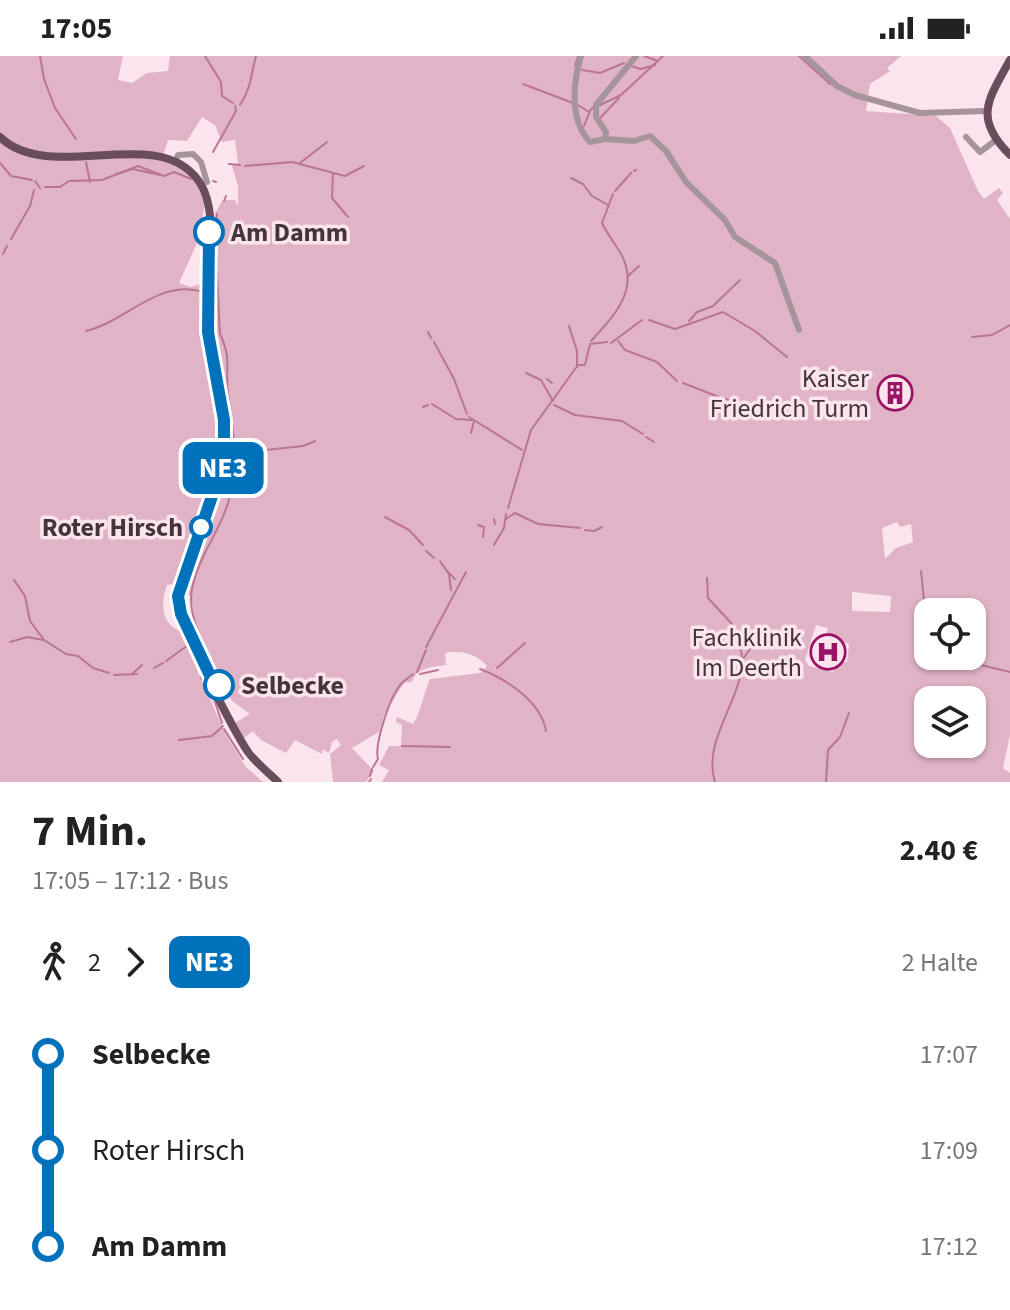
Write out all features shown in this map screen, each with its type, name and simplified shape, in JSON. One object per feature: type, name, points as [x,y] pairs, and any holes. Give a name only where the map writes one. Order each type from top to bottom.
[{"type":"main road","points":[[1010,60],[986,111],[989,131],[1010,155]]},
{"type":"main road","points":[[0,137],[19,151],[35,156],[109,155],[175,162],[201,183],[208,206],[208,332],[225,433],[219,482],[179,588],[181,614],[248,751],[278,782]]},
{"type":"street","points":[[581,56],[574,106],[578,124],[590,142],[605,139],[634,141],[650,136],[659,142],[680,176],[725,220],[735,237],[775,263],[799,330]]},
{"type":"street","points":[[605,139],[606,132],[596,117],[596,105],[636,56]]},
{"type":"street","points":[[805,56],[837,86],[855,95],[915,113],[986,111]]},
{"type":"street","points":[[966,137],[980,152],[996,140]]},
{"type":"street","points":[[175,162],[178,155],[193,154],[201,162],[207,182]]},
{"type":"shaded area","points":[[0,56],[123,56],[118,80],[132,83],[147,73],[168,71],[170,56],[901,56],[887,68],[890,71],[870,84],[866,111],[936,116],[950,128],[978,191],[984,199],[999,188],[1003,193],[997,200],[1010,219],[1010,735],[1003,768],[1010,773],[1010,782],[382,782],[389,770],[379,765],[389,746],[401,746],[402,725],[396,722],[397,717],[413,724],[430,679],[480,673],[487,666],[474,656],[457,652],[445,653],[446,665],[426,669],[417,673],[412,682],[404,683],[385,713],[379,732],[352,748],[374,771],[366,782],[333,782],[330,754],[341,745],[337,739],[332,742],[329,753],[323,749],[322,754],[295,740],[286,753],[261,740],[253,731],[244,738],[235,723],[250,714],[232,701],[222,683],[216,682],[188,625],[195,624],[191,595],[180,592],[227,452],[210,332],[215,213],[223,200],[235,200],[238,206],[238,186],[232,166],[238,163],[235,140],[222,142],[215,125],[202,117],[187,141],[168,140],[163,156],[28,152],[0,133]],"holes":[[[897,522],[900,527],[911,524],[913,542],[896,548],[885,559],[882,528]],[[852,592],[891,596],[890,612],[852,611]],[[816,625],[828,628],[826,636],[849,644],[847,662],[836,662],[833,672],[809,666],[805,660]]]},
{"type":"shaded area","points":[[0,140],[20,153],[44,159],[152,158],[175,164],[194,177],[206,199],[197,243],[179,283],[190,287],[206,283],[207,338],[222,417],[222,467],[179,583],[167,585],[164,611],[169,623],[180,631],[226,735],[246,767],[263,782],[0,782]]},
{"type":"waterway","points":[[40,56],[44,79],[55,108],[76,139]]},
{"type":"waterway","points":[[205,56],[221,82],[222,96],[233,103]]},
{"type":"waterway","points":[[240,105],[249,87],[256,56]]},
{"type":"waterway","points":[[575,66],[578,56]]},
{"type":"waterway","points":[[644,56],[658,61]]},
{"type":"waterway","points":[[598,106],[621,95],[663,56]]},
{"type":"waterway","points":[[799,56],[830,84]]},
{"type":"waterway","points":[[582,70],[600,73],[624,63]]},
{"type":"waterway","points":[[631,66],[641,69],[655,65]]},
{"type":"waterway","points":[[523,84],[573,103]]},
{"type":"waterway","points":[[600,118],[619,98]]},
{"type":"waterway","points":[[578,105],[589,112],[593,107]]},
{"type":"waterway","points":[[213,152],[236,111],[235,106]]},
{"type":"waterway","points":[[584,126],[590,111]]},
{"type":"waterway","points":[[300,163],[327,142]]},
{"type":"waterway","points":[[86,162],[90,182]]},
{"type":"waterway","points":[[245,166],[292,162],[345,176],[364,166]]},
{"type":"waterway","points":[[0,163],[11,176],[32,180]]},
{"type":"waterway","points":[[229,164],[240,165]]},
{"type":"waterway","points":[[45,187],[60,187],[69,181],[102,180],[138,166],[164,176],[174,172],[191,179]]},
{"type":"waterway","points":[[116,174],[133,169],[160,175]]},
{"type":"waterway","points":[[333,173],[332,198],[348,217]]},
{"type":"waterway","points":[[615,191],[631,173]]},
{"type":"waterway","points":[[571,178],[608,205]]},
{"type":"waterway","points":[[35,181],[40,188]]},
{"type":"waterway","points":[[11,239],[30,206],[34,190]]},
{"type":"waterway","points":[[591,341],[615,313],[628,280],[621,254],[602,223],[613,194]]},
{"type":"waterway","points":[[224,201],[226,196]]},
{"type":"waterway","points":[[216,223],[217,214]]},
{"type":"waterway","points":[[3,254],[7,246]]},
{"type":"waterway","points":[[209,665],[192,612],[192,589],[199,566],[228,503],[235,462],[227,357],[220,334],[216,252]]},
{"type":"waterway","points":[[628,276],[639,266]]},
{"type":"waterway","points":[[689,321],[697,312],[713,306],[740,280]]},
{"type":"waterway","points":[[86,331],[157,296],[187,289],[203,292]]},
{"type":"waterway","points":[[649,320],[675,329],[723,312],[755,331],[787,357]]},
{"type":"waterway","points":[[611,343],[642,320]]},
{"type":"waterway","points":[[972,337],[992,335],[1010,325]]},
{"type":"waterway","points":[[569,326],[577,351],[577,367]]},
{"type":"waterway","points":[[428,332],[431,338]]},
{"type":"waterway","points":[[618,341],[625,350],[657,362],[677,381]]},
{"type":"waterway","points":[[434,342],[454,379],[467,414]]},
{"type":"waterway","points":[[508,508],[531,430],[578,365],[585,365],[590,344],[607,342]]},
{"type":"waterway","points":[[526,373],[541,380],[553,401]]},
{"type":"waterway","points":[[547,379],[552,383]]},
{"type":"waterway","points":[[683,383],[719,397]]},
{"type":"waterway","points":[[723,398],[728,400]]},
{"type":"waterway","points":[[432,404],[456,419],[472,420]]},
{"type":"waterway","points":[[423,407],[428,405]]},
{"type":"waterway","points":[[554,405],[575,415],[622,421],[643,434]]},
{"type":"waterway","points":[[469,417],[522,450]]},
{"type":"waterway","points":[[471,433],[474,421]]},
{"type":"waterway","points":[[646,437],[654,442]]},
{"type":"waterway","points":[[256,451],[303,446],[315,441]]},
{"type":"waterway","points":[[506,519],[515,513],[538,524],[580,528]]},
{"type":"waterway","points":[[494,545],[504,528],[506,514]]},
{"type":"waterway","points":[[385,517],[409,530],[423,545]]},
{"type":"waterway","points":[[494,519],[495,524]]},
{"type":"waterway","points":[[478,525],[484,527],[483,537]]},
{"type":"waterway","points":[[585,530],[594,531],[602,527]]},
{"type":"waterway","points":[[426,551],[434,558]]},
{"type":"waterway","points":[[440,561],[449,574],[451,590]]},
{"type":"waterway","points":[[447,571],[455,579]]},
{"type":"waterway","points":[[921,571],[924,598]]},
{"type":"waterway","points":[[426,647],[466,572]]},
{"type":"waterway","points":[[707,578],[708,598],[732,624],[738,643]]},
{"type":"waterway","points":[[14,580],[25,596],[30,621],[44,640],[66,654],[78,656],[93,668],[109,673]]},
{"type":"waterway","points":[[10,642],[27,637],[43,640]]},
{"type":"waterway","points":[[497,668],[525,643]]},
{"type":"waterway","points":[[742,660],[754,644]]},
{"type":"waterway","points":[[166,661],[188,645]]},
{"type":"waterway","points":[[715,782],[712,765],[714,747],[739,679],[742,663],[740,647]]},
{"type":"waterway","points":[[417,672],[426,650]]},
{"type":"waterway","points":[[154,668],[163,663]]},
{"type":"waterway","points":[[132,674],[142,665]]},
{"type":"waterway","points":[[986,666],[1010,672]]},
{"type":"waterway","points":[[480,669],[521,692],[537,710],[546,731]]},
{"type":"waterway","points":[[420,674],[438,670]]},
{"type":"waterway","points":[[203,672],[201,678],[206,682]]},
{"type":"waterway","points":[[114,675],[137,674]]},
{"type":"waterway","points":[[373,767],[378,759],[381,731],[389,707],[398,688],[413,674]]},
{"type":"waterway","points":[[214,699],[222,723]]},
{"type":"waterway","points":[[826,782],[828,750],[840,737],[849,713]]},
{"type":"waterway","points":[[179,740],[212,736],[223,726]]},
{"type":"waterway","points":[[224,729],[243,759]]},
{"type":"waterway","points":[[402,746],[450,747]]},
{"type":"waterway","points":[[370,776],[372,769]]},
{"type":"bus line","name":"NE3","points":[[209,232],[208,332],[224,420],[224,461],[223,471],[182,577],[178,603],[215,686],[219,685]]},
{"type":"place","name":"Am Damm","points":[[209,232]]},
{"type":"place","name":"Kaiser Friedrich Turm","points":[[895,393]]},
{"type":"place","name":"Roter Hirsch","points":[[201,527]]},
{"type":"place","name":"Fachklinik Im Deerth","points":[[828,652]]},
{"type":"place","name":"Selbecke","points":[[219,685]]}]
